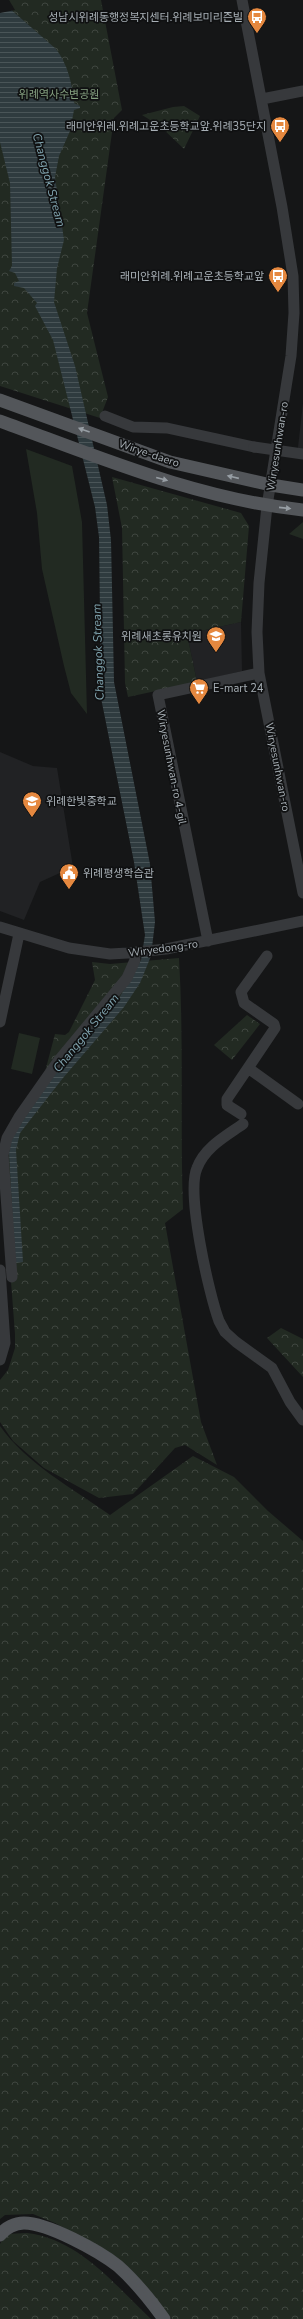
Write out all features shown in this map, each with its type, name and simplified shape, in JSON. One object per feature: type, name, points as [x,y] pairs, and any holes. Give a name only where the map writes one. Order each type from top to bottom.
[{"type":"main road","name":"Wirye-daero","points":[[0,400],[170,462],[271,485],[303,490]]},
{"type":"main road","name":"Wirye-daero","points":[[4,422],[125,468],[267,506],[303,510]]},
{"type":"main road","points":[[0,2235],[13,2225],[30,2224],[82,2244],[118,2266],[164,2319]]},
{"type":"street","name":"Wiryesunhwan-ro","points":[[242,0],[262,99],[293,276],[294,313],[291,356],[267,506],[257,632],[260,673],[303,893]]},
{"type":"street","points":[[262,99],[303,91]]},
{"type":"street","points":[[106,416],[133,427],[167,428],[254,448],[303,454]]},
{"type":"street","name":"Wiryesunhwan-ro 4-gil","points":[[208,941],[158,695],[260,673]]},
{"type":"street","name":"Wiryedong-ro","points":[[0,927],[69,948],[122,954],[181,946],[303,922]]},
{"type":"street","points":[[0,1022],[19,934]]},
{"type":"street","points":[[266,956],[241,992],[244,1003],[274,1024],[275,1028],[227,1099],[227,1105],[242,1119],[205,1153],[197,1167],[193,1180],[194,1210],[219,1321],[225,1332],[236,1342],[272,1368],[290,1402],[303,1420]]},
{"type":"street","points":[[12,1277],[4,1155],[7,1138],[19,1117],[59,1060],[127,978],[136,960]]},
{"type":"street","points":[[248,1068],[298,1104]]},
{"type":"street","points":[[0,1270],[5,1343],[0,1360]]},
{"type":"shaded area","points":[[303,403],[303,457],[297,456]]},
{"type":"shaded area","name":"위례새초롱유치원","points":[[241,622],[242,671],[197,682],[187,634]]},
{"type":"shaded area","name":"위례한빛중학교","points":[[0,752],[33,766],[57,768],[73,867],[40,882],[24,920],[0,911]]},
{"type":"green space","name":"위례역사수변공원","points":[[0,0],[101,0],[122,110],[114,118],[87,313],[108,397],[100,418],[0,386]]},
{"type":"green space","points":[[184,106],[200,116],[184,149],[160,126],[142,115],[173,107]]},
{"type":"green space","points":[[26,449],[72,466],[82,522],[87,714],[71,693],[64,666],[42,569],[37,513]]},
{"type":"green space","points":[[112,477],[241,513],[249,526],[241,622],[187,634],[197,682],[128,697],[125,683],[122,528]]},
{"type":"green space","points":[[303,522],[303,539],[289,534]]},
{"type":"green space","points":[[179,958],[183,1209],[165,1223],[201,1422],[217,1465],[185,1445],[175,1448],[133,1494],[99,1498],[44,1468],[13,1441],[0,1422],[0,1380],[8,1370],[15,1348],[1,1151],[42,1083],[55,1034],[65,1035],[69,1032],[95,980],[92,962],[110,964]]},
{"type":"green space","points":[[247,1015],[260,1024],[232,1060],[214,1045]]},
{"type":"green space","points":[[19,1033],[40,1038],[32,1074],[11,1069]]},
{"type":"green space","points":[[281,1328],[303,1339],[303,1377],[267,1338]]},
{"type":"green space","points":[[0,1426],[11,1440],[37,1464],[110,1515],[193,1456],[234,1477],[268,1511],[303,1541],[303,2319],[172,2319],[90,2242],[55,2223],[33,2214],[5,2215],[0,2219]]},
{"type":"green space","points":[[27,2233],[46,2237],[63,2244],[80,2254],[110,2278],[151,2319],[0,2319],[0,2244],[6,2234]]},
{"type":"water","name":"Changgok Stream","points":[[0,0],[56,49],[64,61],[69,74],[74,103],[80,106],[80,108],[74,110],[70,131],[59,156],[55,177],[64,240],[57,268],[54,302],[75,366],[107,505],[111,540],[114,682],[150,864],[155,922],[151,956],[140,983],[124,1007],[63,1078],[20,1133],[16,1150],[23,1262],[15,1263],[9,1153],[12,1137],[62,1062],[118,1000],[141,960],[145,935],[134,862],[101,698],[99,537],[95,507],[53,340],[35,306],[37,303],[24,288],[14,286],[14,283],[19,281],[15,273],[9,271],[12,266],[10,183],[0,142]]},
{"type":"pier","points":[[0,0],[9,0],[15,10],[0,13]]},
{"type":"place","name":"성남시위례동행정복지센터.위례보미리즌빌","points":[[257,34]]},
{"type":"place","name":"래미안위레.위례고운초등학교앞.위례35단지","points":[[280,143]]},
{"type":"place","name":"래미안위례.위례고운초등학교앞","points":[[278,293]]},
{"type":"place","name":"위례새초롱유치원","points":[[216,653]]},
{"type":"place","name":"E-mart 24","points":[[199,705]]},
{"type":"place","name":"위례한빛중학교","points":[[32,818]]},
{"type":"place","name":"위례평생학습관","points":[[69,890]]}]
